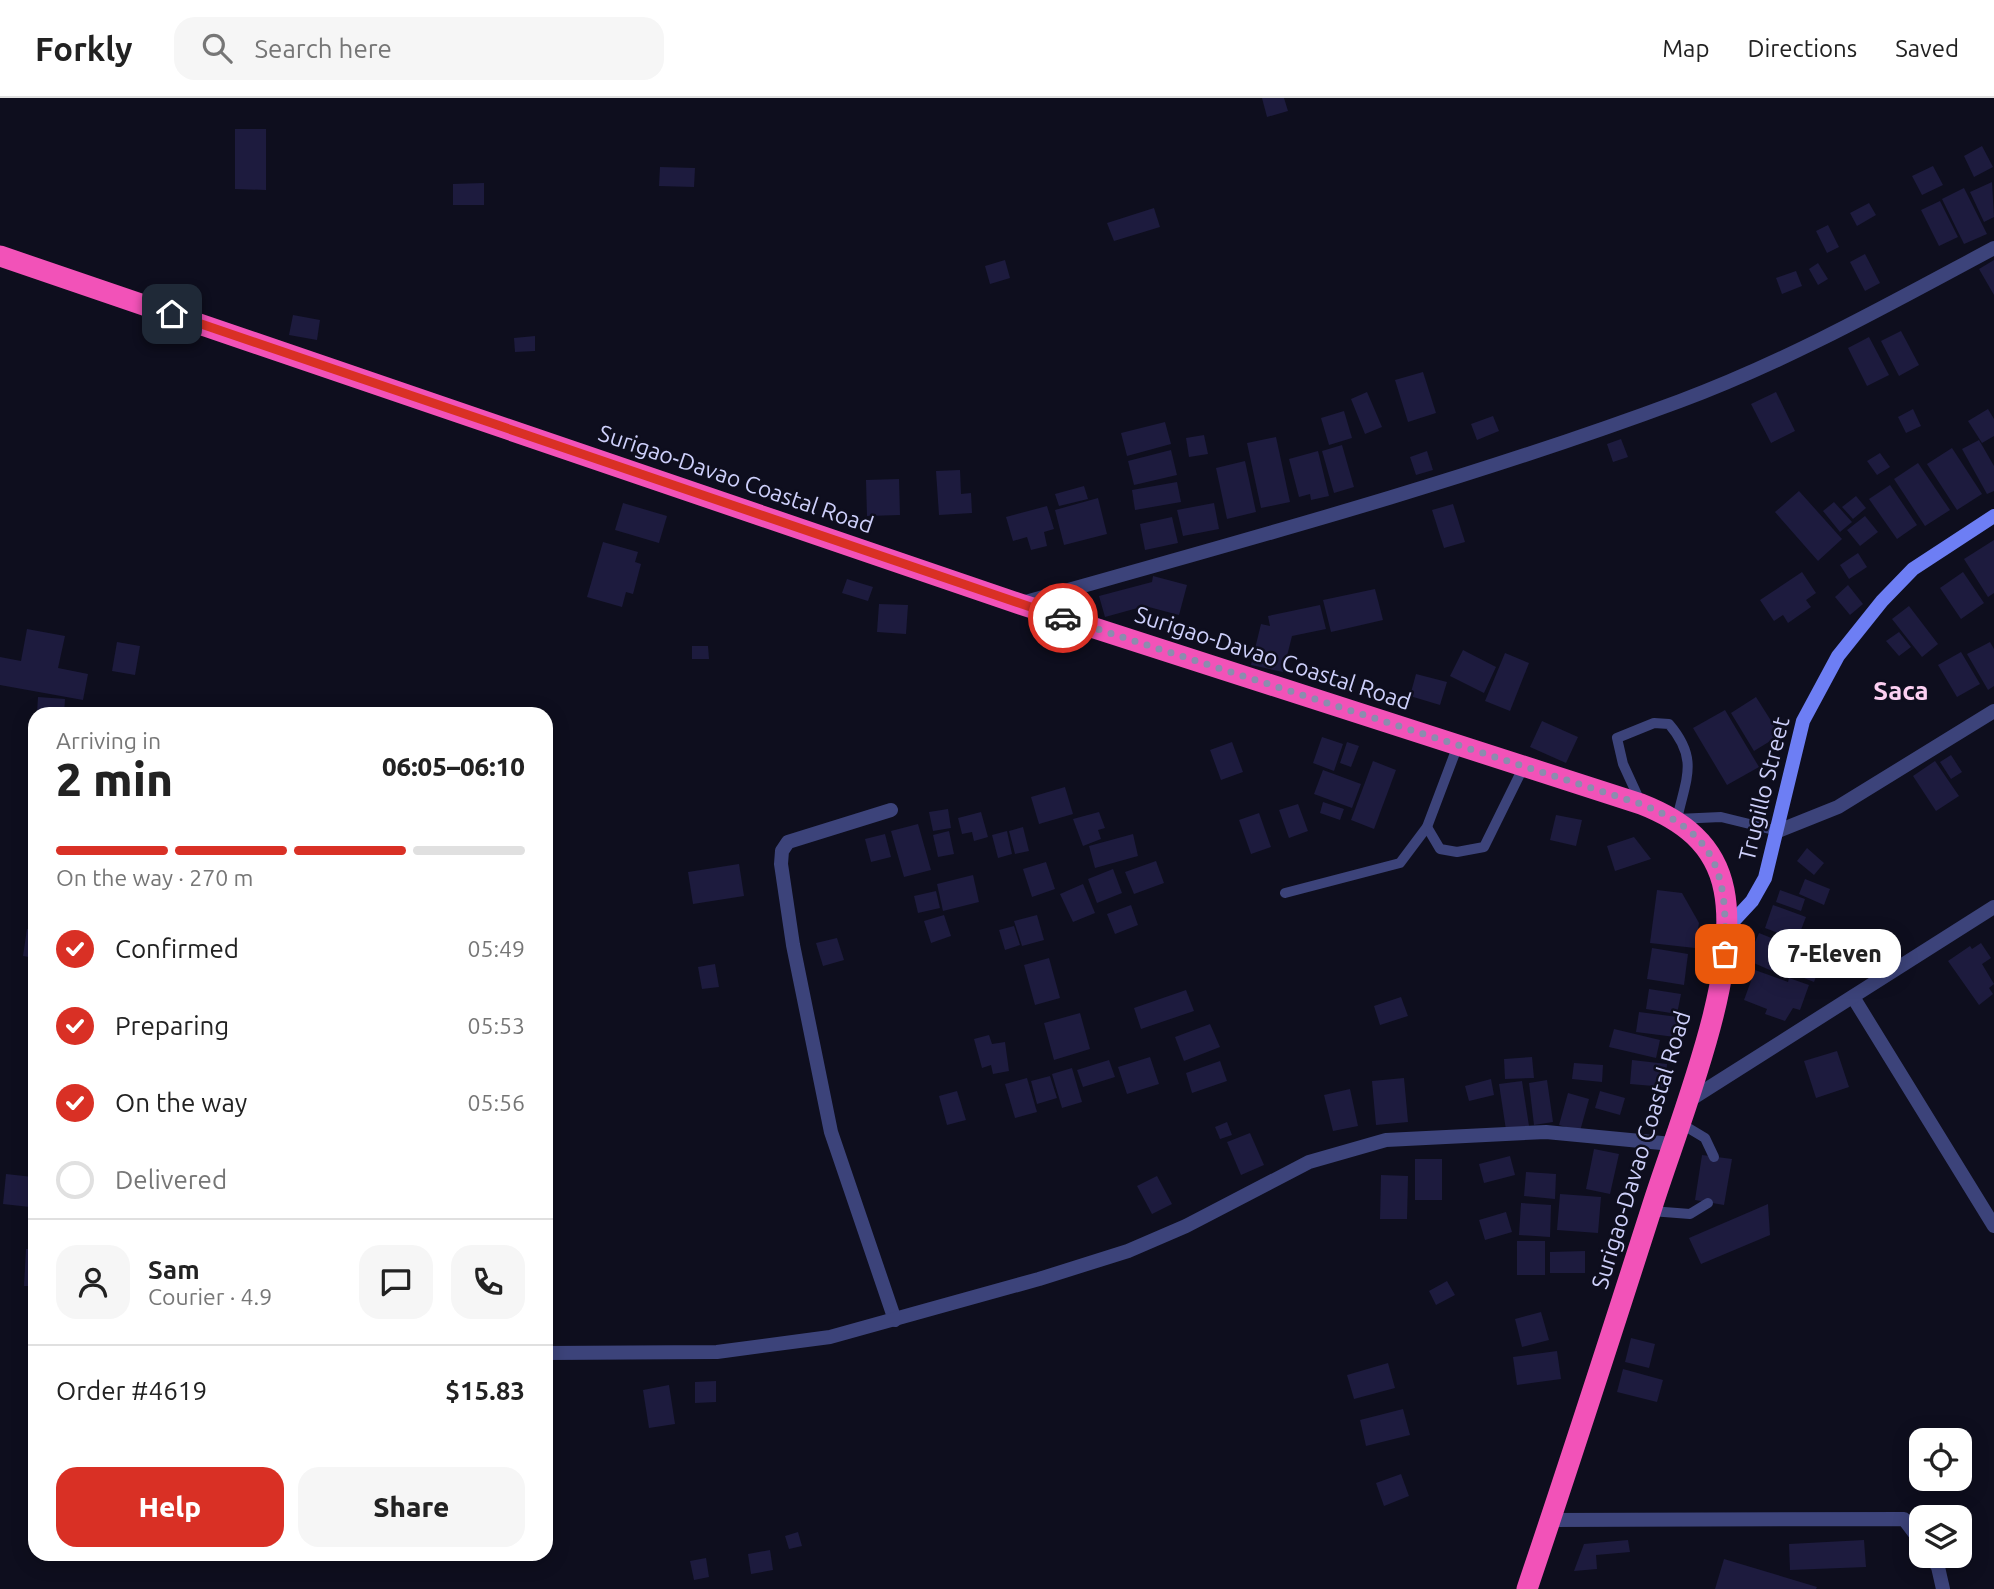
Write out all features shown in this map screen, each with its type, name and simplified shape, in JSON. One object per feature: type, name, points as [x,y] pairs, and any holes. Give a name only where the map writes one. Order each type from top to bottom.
[{"type":"highway","name":"Surigao-Davao Coastal Road","points":[[0,256],[1020,604],[1641,804],[1677,819],[1702,843],[1721,877],[1726,929],[1721,978],[1688,1101],[1527,1589]]},
{"type":"street","points":[[1020,604],[1469,472],[1681,401],[1819,342],[1994,248]]},
{"type":"street","name":"Trugillo Street","points":[[1726,929],[1752,901],[1765,878],[1803,721],[1838,656],[1882,601],[1913,569],[1994,516]]},
{"type":"street","points":[[1778,831],[1838,807],[1994,710]]},
{"type":"street","points":[[891,810],[788,842],[782,851],[781,864],[793,945],[831,1132],[895,1320]]},
{"type":"street","points":[[1688,1101],[1994,907]]},
{"type":"street","points":[[1853,997],[1994,1226]]},
{"type":"street","points":[[553,1353],[717,1352],[771,1347],[830,1337],[1128,1251],[1186,1226],[1309,1162],[1386,1140],[1546,1132],[1672,1144]]},
{"type":"street","points":[[1551,1520],[1903,1519],[1909,1527]]},
{"type":"street","points":[[1938,1568],[1944,1589]]},
{"type":"lane","points":[[1641,804],[1623,764],[1617,738],[1654,723],[1669,724],[1685,743],[1688,770],[1677,819],[1721,817],[1778,831]]},
{"type":"lane","points":[[1285,892],[1400,863],[1427,827],[1458,745]]},
{"type":"lane","points":[[1427,827],[1440,849],[1457,852],[1484,848],[1524,766]]},
{"type":"lane","points":[[1680,1123],[1705,1138],[1714,1157]]},
{"type":"lane","points":[[1651,1210],[1690,1214],[1708,1203]]},
{"type":"building","points":[[1262,98],[1284,98],[1288,111],[1267,117]]},
{"type":"building","points":[[235,129],[266,129],[266,190],[235,189]]},
{"type":"building","points":[[1982,146],[1993,167],[1974,177],[1964,156]]},
{"type":"building","points":[[1933,166],[1943,185],[1922,195],[1912,176]]},
{"type":"building","points":[[660,167],[695,168],[694,187],[659,186]]},
{"type":"building","points":[[1992,182],[1994,217],[1984,222],[1970,192]]},
{"type":"building","points":[[484,183],[484,205],[453,205],[453,184]]},
{"type":"building","points":[[1964,188],[1987,234],[1964,244],[1942,199]]},
{"type":"building","points":[[1940,201],[1958,237],[1939,246],[1921,210]]},
{"type":"building","points":[[1869,203],[1876,215],[1857,226],[1850,213]]},
{"type":"building","points":[[1154,208],[1160,227],[1114,241],[1107,223]]},
{"type":"building","points":[[1828,225],[1839,247],[1827,253],[1816,231]]},
{"type":"building","points":[[1865,254],[1880,283],[1865,291],[1850,262]]},
{"type":"building","points":[[1005,260],[1010,278],[990,284],[985,266]]},
{"type":"building","points":[[1994,260],[1994,295],[1979,269]]},
{"type":"building","points":[[1818,263],[1828,279],[1818,285],[1809,269]]},
{"type":"building","points":[[1796,271],[1802,286],[1782,294],[1776,278]]},
{"type":"building","points":[[293,315],[320,320],[317,340],[289,335]]},
{"type":"building","points":[[1901,331],[1919,365],[1899,376],[1881,341]]},
{"type":"building","points":[[535,336],[535,351],[515,352],[514,338]]},
{"type":"building","points":[[1869,337],[1889,375],[1867,386],[1848,348]]},
{"type":"building","points":[[1423,372],[1436,413],[1408,422],[1395,380]]},
{"type":"building","points":[[1367,392],[1382,427],[1365,434],[1351,399]]},
{"type":"building","points":[[1776,392],[1795,431],[1771,443],[1751,404]]},
{"type":"building","points":[[1913,409],[1921,426],[1906,433],[1898,417]]},
{"type":"building","points":[[1988,409],[1994,419],[1994,436],[1982,443],[1968,421]]},
{"type":"building","points":[[1344,411],[1352,438],[1329,445],[1321,418]]},
{"type":"building","points":[[1493,416],[1499,431],[1477,440],[1471,424]]},
{"type":"building","points":[[1165,422],[1171,444],[1127,456],[1121,433]]},
{"type":"building","points":[[1204,435],[1208,454],[1189,457],[1186,438]]},
{"type":"building","points":[[1276,437],[1290,502],[1261,508],[1247,443]]},
{"type":"building","points":[[1621,439],[1628,457],[1613,462],[1607,444]]},
{"type":"building","points":[[1979,440],[1994,466],[1994,491],[1987,494],[1962,449]]},
{"type":"building","points":[[1342,445],[1354,487],[1334,493],[1322,451]]},
{"type":"building","points":[[1952,448],[1982,494],[1957,510],[1927,464]]},
{"type":"building","points":[[1171,450],[1177,475],[1134,485],[1128,461]]},
{"type":"building","points":[[1318,451],[1329,496],[1311,500],[1310,494],[1299,497],[1289,459]]},
{"type":"building","points":[[1427,451],[1433,470],[1416,475],[1410,457]]},
{"type":"building","points":[[1880,453],[1890,467],[1877,475],[1867,461]]},
{"type":"building","points":[[1245,461],[1256,512],[1227,519],[1216,468]]},
{"type":"building","points":[[1918,463],[1950,510],[1925,526],[1894,479]]},
{"type":"building","points":[[960,470],[961,494],[971,493],[972,513],[939,515],[936,471]]},
{"type":"building","points":[[899,479],[900,515],[867,516],[866,480]]},
{"type":"building","points":[[1177,482],[1181,502],[1135,510],[1132,490]]},
{"type":"building","points":[[1890,485],[1917,525],[1897,539],[1869,499]]},
{"type":"building","points":[[1084,486],[1088,499],[1059,506],[1055,494]]},
{"type":"building","points":[[1799,491],[1842,539],[1818,561],[1775,512]]},
{"type":"building","points":[[1856,496],[1866,508],[1853,519],[1842,507]]},
{"type":"building","points":[[1098,498],[1107,534],[1064,545],[1055,510]]},
{"type":"building","points":[[1834,502],[1852,522],[1840,532],[1823,511]]},
{"type":"building","points":[[623,503],[667,516],[659,543],[615,530]]},
{"type":"building","points":[[1214,503],[1219,529],[1183,536],[1177,510]]},
{"type":"building","points":[[1453,504],[1465,542],[1444,548],[1432,510]]},
{"type":"building","points":[[1047,506],[1054,529],[1044,532],[1047,546],[1031,550],[1027,537],[1013,541],[1006,517]]},
{"type":"building","points":[[1865,516],[1878,532],[1860,546],[1847,530]]},
{"type":"building","points":[[1172,517],[1178,543],[1145,550],[1140,524]]},
{"type":"building","points":[[1994,540],[1994,593],[1988,597],[1964,559]]},
{"type":"building","points":[[603,542],[638,552],[635,562],[641,564],[633,594],[626,592],[622,607],[587,597]]},
{"type":"building","points":[[1858,553],[1867,567],[1849,579],[1840,565]]},
{"type":"building","points":[[1802,572],[1816,593],[1806,600],[1811,607],[1788,623],[1783,615],[1774,621],[1760,600]]},
{"type":"building","points":[[1963,572],[1984,603],[1961,619],[1940,588]]},
{"type":"building","points":[[1153,576],[1187,585],[1179,615],[1145,606],[1105,617],[1099,596],[1152,582]]},
{"type":"building","points":[[847,579],[873,587],[868,601],[842,593]]},
{"type":"building","points":[[1848,585],[1863,604],[1850,615],[1835,597]]},
{"type":"building","points":[[1375,589],[1383,620],[1331,632],[1323,600]]},
{"type":"building","points":[[879,604],[908,605],[906,634],[877,632]]},
{"type":"building","points":[[1320,605],[1326,629],[1292,636],[1283,672],[1251,665],[1261,624],[1270,626],[1268,616]]},
{"type":"building","points":[[1909,606],[1938,644],[1922,657],[1892,619]]},
{"type":"building","points":[[27,629],[65,636],[58,668],[88,674],[83,700],[0,685],[0,657],[21,661]]},
{"type":"building","points":[[1899,632],[1911,647],[1899,656],[1886,641]]},
{"type":"building","points":[[117,642],[140,646],[135,675],[112,671]]},
{"type":"building","points":[[1990,642],[1994,649],[1994,686],[1988,690],[1967,654]]},
{"type":"building","points":[[692,646],[708,646],[709,659],[692,659]]},
{"type":"building","points":[[1463,650],[1496,667],[1484,693],[1450,676]]},
{"type":"building","points":[[1961,652],[1980,684],[1957,697],[1938,665]]},
{"type":"building","points":[[1505,653],[1529,663],[1510,711],[1485,701]]},
{"type":"building","points":[[1416,674],[1447,682],[1440,705],[1410,696]]},
{"type":"building","points":[[38,697],[65,699],[64,707],[37,707]]},
{"type":"building","points":[[1756,697],[1780,735],[1754,751],[1731,713]]},
{"type":"building","points":[[1725,710],[1759,767],[1727,785],[1693,728]]},
{"type":"building","points":[[1542,721],[1578,737],[1566,763],[1530,747]]},
{"type":"building","points":[[1322,737],[1343,744],[1334,771],[1313,763]]},
{"type":"building","points":[[1232,742],[1243,772],[1221,780],[1210,750]]},
{"type":"building","points":[[1347,742],[1359,746],[1351,767],[1340,763]]},
{"type":"building","points":[[1951,755],[1962,772],[1951,779],[1940,762]]},
{"type":"building","points":[[1373,761],[1396,770],[1374,829],[1351,820]]},
{"type":"building","points":[[1935,761],[1959,796],[1936,811],[1913,776]]},
{"type":"building","points":[[1323,770],[1361,784],[1352,808],[1314,794]]},
{"type":"building","points":[[1065,787],[1073,814],[1039,824],[1031,797]]},
{"type":"building","points":[[1323,802],[1344,809],[1340,820],[1320,813]]},
{"type":"building","points":[[1298,804],[1308,831],[1289,838],[1279,810]]},
{"type":"building","points":[[948,809],[951,828],[933,831],[929,812]]},
{"type":"building","points":[[981,812],[988,837],[974,841],[972,832],[962,834],[958,818]]},
{"type":"building","points":[[1099,812],[1105,828],[1098,830],[1101,839],[1083,846],[1073,819]]},
{"type":"building","points":[[1259,813],[1271,847],[1251,854],[1239,820]]},
{"type":"building","points":[[1556,815],[1582,820],[1576,846],[1550,840]]},
{"type":"building","points":[[918,824],[931,870],[904,877],[891,831]]},
{"type":"building","points":[[1023,827],[1029,851],[1015,854],[1009,831]]},
{"type":"building","points":[[949,831],[954,854],[938,857],[933,835]]},
{"type":"building","points":[[1007,831],[1012,854],[998,858],[992,835]]},
{"type":"building","points":[[885,834],[891,857],[871,862],[865,839]]},
{"type":"building","points":[[1133,834],[1138,856],[1095,868],[1089,846]]},
{"type":"building","points":[[1634,837],[1651,859],[1615,871],[1607,846]]},
{"type":"building","points":[[1807,848],[1824,863],[1814,875],[1797,861]]},
{"type":"building","points":[[1156,861],[1164,883],[1134,894],[1125,872]]},
{"type":"building","points":[[1046,862],[1055,889],[1032,897],[1023,869]]},
{"type":"building","points":[[739,864],[744,896],[693,904],[688,872]]},
{"type":"building","points":[[1113,869],[1122,893],[1097,903],[1088,879]]},
{"type":"building","points":[[973,875],[979,902],[943,911],[937,884]]},
{"type":"building","points":[[1805,879],[1830,889],[1824,905],[1799,894]]},
{"type":"building","points":[[1083,884],[1095,913],[1073,922],[1060,894]]},
{"type":"building","points":[[1657,890],[1682,893],[1699,923],[1695,948],[1650,943]]},
{"type":"building","points":[[1780,890],[1805,899],[1801,911],[1776,902]]},
{"type":"building","points":[[936,891],[940,908],[918,913],[914,896]]},
{"type":"building","points":[[1131,905],[1138,925],[1115,934],[1107,914]]},
{"type":"building","points":[[1773,905],[1806,917],[1797,940],[1765,928]]},
{"type":"building","points":[[944,915],[951,936],[931,943],[924,921]]},
{"type":"building","points":[[1037,915],[1044,940],[1022,946],[1014,921]]},
{"type":"building","points":[[1014,926],[1020,945],[1005,950],[999,930]]},
{"type":"building","points":[[27,929],[28,929],[28,957],[23,956]]},
{"type":"building","points":[[1759,933],[1784,943],[1772,971],[1747,960]]},
{"type":"building","points":[[837,938],[844,960],[823,966],[816,943]]},
{"type":"building","points":[[1981,943],[1991,958],[1982,964],[1994,984],[1989,988],[1993,994],[1979,1005],[1948,961],[1970,946],[1972,949]]},
{"type":"building","points":[[1785,946],[1822,961],[1814,982],[1777,967]]},
{"type":"building","points":[[1652,948],[1688,954],[1684,985],[1647,979]]},
{"type":"building","points":[[1049,958],[1060,998],[1035,1005],[1024,965]]},
{"type":"building","points":[[715,964],[719,987],[702,989],[698,967]]},
{"type":"building","points":[[1755,970],[1788,982],[1789,978],[1809,985],[1800,1010],[1793,1008],[1785,1021],[1765,1014],[1767,1009],[1744,1000]]},
{"type":"building","points":[[1649,989],[1681,994],[1677,1014],[1646,1009]]},
{"type":"building","points":[[1186,990],[1194,1011],[1141,1029],[1134,1008]]},
{"type":"building","points":[[1401,997],[1408,1016],[1380,1025],[1374,1006]]},
{"type":"building","points":[[1639,1012],[1678,1017],[1675,1037],[1636,1032]]},
{"type":"building","points":[[1080,1013],[1090,1049],[1054,1060],[1044,1023]]},
{"type":"building","points":[[1210,1024],[1220,1047],[1184,1061],[1175,1037]]},
{"type":"building","points":[[1614,1029],[1660,1040],[1656,1058],[1609,1047]]},
{"type":"building","points":[[989,1035],[992,1044],[1005,1042],[1009,1071],[993,1074],[991,1065],[982,1068],[974,1039]]},
{"type":"building","points":[[1837,1051],[1849,1087],[1816,1098],[1804,1061]]},
{"type":"building","points":[[1150,1057],[1159,1084],[1127,1094],[1118,1067]]},
{"type":"building","points":[[1532,1057],[1534,1078],[1505,1079],[1504,1059]]},
{"type":"building","points":[[1109,1060],[1115,1077],[1083,1087],[1077,1070]]},
{"type":"building","points":[[1632,1060],[1667,1064],[1665,1087],[1630,1084]]},
{"type":"building","points":[[1220,1061],[1227,1081],[1192,1093],[1186,1073]]},
{"type":"building","points":[[1574,1063],[1603,1065],[1602,1082],[1572,1079]]},
{"type":"building","points":[[1072,1068],[1082,1102],[1062,1108],[1052,1074]]},
{"type":"building","points":[[1050,1076],[1057,1098],[1037,1104],[1031,1081]]},
{"type":"building","points":[[1027,1078],[1037,1112],[1015,1118],[1005,1084]]},
{"type":"building","points":[[1404,1078],[1408,1122],[1376,1125],[1372,1081]]},
{"type":"building","points":[[1491,1079],[1494,1095],[1469,1101],[1465,1086]]},
{"type":"building","points":[[1547,1080],[1553,1122],[1534,1125],[1529,1083]]},
{"type":"building","points":[[1522,1081],[1529,1126],[1506,1130],[1499,1084]]},
{"type":"building","points":[[1350,1089],[1358,1126],[1333,1131],[1324,1095]]},
{"type":"building","points":[[957,1091],[966,1120],[947,1125],[939,1096]]},
{"type":"building","points":[[1600,1091],[1625,1098],[1620,1115],[1595,1108]]},
{"type":"building","points":[[1568,1093],[1589,1099],[1580,1131],[1559,1125]]},
{"type":"building","points":[[1227,1122],[1232,1135],[1220,1139],[1215,1127]]},
{"type":"building","points":[[1250,1133],[1264,1165],[1241,1175],[1227,1142]]},
{"type":"building","points":[[1594,1149],[1619,1154],[1610,1194],[1586,1189]]},
{"type":"building","points":[[1702,1155],[1732,1159],[1724,1205],[1695,1200]]},
{"type":"building","points":[[1510,1156],[1515,1175],[1484,1183],[1479,1164]]},
{"type":"building","points":[[1415,1159],[1442,1159],[1442,1200],[1415,1200]]},
{"type":"building","points":[[1526,1172],[1556,1174],[1555,1199],[1524,1196]]},
{"type":"building","points":[[6,1174],[28,1176],[28,1207],[3,1204]]},
{"type":"building","points":[[1381,1175],[1408,1176],[1407,1219],[1380,1219]]},
{"type":"building","points":[[1157,1176],[1172,1204],[1152,1214],[1137,1186]]},
{"type":"building","points":[[1560,1194],[1601,1197],[1598,1233],[1557,1230]]},
{"type":"building","points":[[1521,1203],[1551,1205],[1550,1237],[1519,1235]]},
{"type":"building","points":[[1768,1204],[1770,1235],[1701,1264],[1689,1238]]},
{"type":"building","points":[[1506,1212],[1512,1232],[1485,1240],[1479,1220]]},
{"type":"building","points":[[1517,1241],[1545,1241],[1545,1275],[1517,1275]]},
{"type":"building","points":[[26,1249],[28,1249],[28,1286],[24,1286]]},
{"type":"building","points":[[1585,1251],[1585,1273],[1550,1273],[1550,1252]]},
{"type":"building","points":[[1447,1281],[1455,1295],[1436,1305],[1429,1291]]},
{"type":"building","points":[[1541,1312],[1549,1340],[1522,1347],[1515,1319]]},
{"type":"building","points":[[1631,1338],[1655,1344],[1649,1368],[1625,1362]]},
{"type":"building","points":[[1557,1351],[1561,1379],[1517,1385],[1513,1357]]},
{"type":"building","points":[[1388,1363],[1395,1388],[1354,1399],[1347,1375]]},
{"type":"building","points":[[1623,1369],[1663,1380],[1657,1402],[1617,1392]]},
{"type":"building","points":[[716,1381],[716,1402],[695,1403],[695,1382]]},
{"type":"building","points":[[669,1385],[675,1424],[649,1428],[643,1390]]},
{"type":"building","points":[[1403,1409],[1410,1435],[1366,1446],[1360,1420]]},
{"type":"building","points":[[1401,1474],[1409,1496],[1384,1506],[1376,1483]]},
{"type":"building","points":[[798,1532],[802,1546],[789,1549],[785,1536]]},
{"type":"building","points":[[1628,1540],[1630,1552],[1596,1555],[1597,1569],[1574,1571],[1584,1544]]},
{"type":"building","points":[[1864,1540],[1866,1567],[1790,1570],[1789,1544]]},
{"type":"building","points":[[770,1550],[773,1570],[751,1574],[748,1554]]},
{"type":"building","points":[[706,1558],[709,1577],[694,1580],[690,1561]]},
{"type":"building","points":[[1724,1559],[1817,1587],[1715,1589]]},
{"type":"way so far","points":[[1063,618],[1641,804],[1677,819],[1702,843],[1721,877],[1725,894],[1725,954]]},
{"type":"place","name":"7-Eleven","points":[[1725,954]]},
{"type":"district","name":"Saca","points":[[1901,691]]},
{"type":"route","points":[[172,314],[1063,618]]}]
